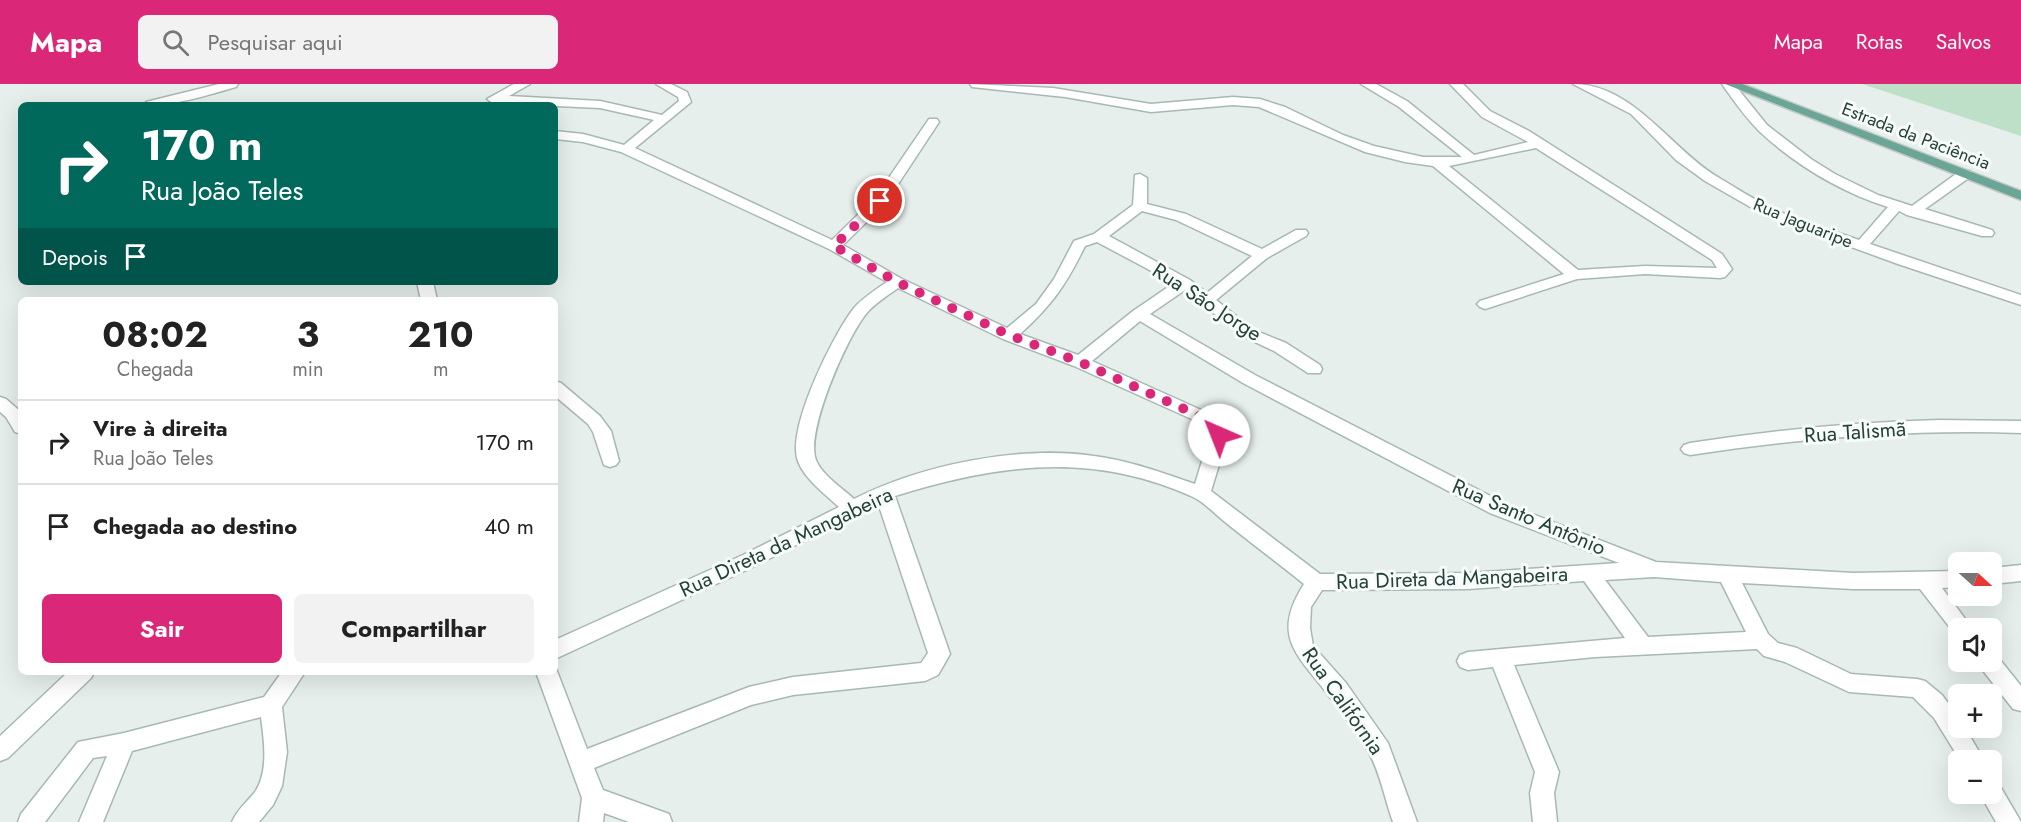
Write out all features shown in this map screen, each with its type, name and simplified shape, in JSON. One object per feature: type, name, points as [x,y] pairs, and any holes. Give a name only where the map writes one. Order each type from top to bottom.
[{"type":"main road","name":"Estrada da Paciência","points":[[1729,84],[2021,196]]},
{"type":"street","points":[[165,102],[232,84]]},
{"type":"street","points":[[489,102],[524,84]]},
{"type":"street","points":[[626,149],[685,102],[683,95],[662,84]]},
{"type":"street","points":[[976,84],[1028,92],[1053,92],[1150,108],[1228,101],[1259,103],[1292,114],[1367,149],[1436,162],[1451,163],[1538,144]]},
{"type":"street","points":[[1367,84],[1402,104],[1472,159]]},
{"type":"street","points":[[1456,84],[1485,114],[1525,134],[1717,257],[1725,269],[1720,274],[1645,270],[1575,275],[1485,304]]},
{"type":"street","name":"Rua Jaguaripe","points":[[1579,84],[1635,111],[1681,157],[1744,199],[1771,213],[2021,300]]},
{"type":"street","points":[[1729,84],[1763,128],[1806,162],[1843,184],[1912,212],[1987,232]]},
{"type":"street","points":[[489,102],[596,102],[633,108],[663,118]]},
{"type":"street","points":[[834,246],[880,201],[933,122]]},
{"type":"street","points":[[558,135],[583,138],[626,149],[834,246],[897,282],[1009,335],[1080,362],[1213,422],[1218,427],[1219,435],[1201,493],[1316,582]]},
{"type":"street","points":[[1436,162],[1575,275]]},
{"type":"street","points":[[1912,212],[1965,174]]},
{"type":"street","points":[[1140,178],[1140,206]]},
{"type":"street","points":[[1009,335],[1041,307],[1061,280],[1079,244],[1099,237],[1140,206]]},
{"type":"street","points":[[1140,206],[1181,217],[1262,255]]},
{"type":"street","points":[[1861,246],[1896,206]]},
{"type":"street","points":[[1208,300],[1262,255],[1301,233]]},
{"type":"street","name":"Rua São Jorge","points":[[1099,237],[1185,283],[1248,333],[1280,347],[1314,369]]},
{"type":"street","points":[[852,508],[813,470],[806,460],[804,446],[817,397],[848,327],[861,310],[897,282]]},
{"type":"street","points":[[1080,362],[1139,314],[1185,283]]},
{"type":"street","name":"Rua Santo Antônio","points":[[1139,314],[1249,380],[1316,412],[1497,508],[1654,569],[1851,581],[1948,580]]},
{"type":"street","points":[[558,390],[594,420],[602,431],[610,461]]},
{"type":"street","points":[[0,403],[13,413],[18,422]]},
{"type":"street","name":"Rua Talismã","points":[[1690,449],[1755,439],[1968,424],[2021,427]]},
{"type":"street","name":"Rua Direta da Mangabeira","points":[[558,649],[750,560],[884,492],[944,474],[1004,463],[1050,459],[1094,462],[1143,473],[1201,493]]},
{"type":"street","points":[[582,762],[749,696],[794,686],[925,672],[930,669],[939,654],[884,492]]},
{"type":"street","name":"Rua Direta da Mangabeira","points":[[1316,582],[1468,581],[1654,569]]},
{"type":"street","name":"Rua Direta da Mangabeira","points":[[1589,573],[1643,646]]},
{"type":"street","points":[[2002,575],[2021,573]]},
{"type":"street","points":[[1727,574],[1761,640],[1772,650],[1789,654],[1849,683],[1917,687],[1926,693],[1939,708],[1966,750]]},
{"type":"street","points":[[1925,581],[1954,618]]},
{"type":"street","name":"Rua Califórnia","points":[[1316,582],[1301,606],[1300,628],[1303,649],[1338,690],[1380,750],[1405,822]]},
{"type":"street","points":[[1468,662],[1595,648],[1761,640]]},
{"type":"street","points":[[1500,657],[1547,772],[1542,793],[1545,822]]},
{"type":"street","points":[[1997,672],[2021,702]]},
{"type":"street","points":[[4,741],[80,675]]},
{"type":"street","points":[[30,822],[86,750],[124,743],[271,705],[292,675]]},
{"type":"street","points":[[548,675],[594,798],[591,822]]},
{"type":"street","points":[[244,822],[267,794],[273,776],[277,740],[271,705]]},
{"type":"street","points":[[91,822],[124,743]]},
{"type":"street","points":[[594,798],[660,822]]},
{"type":"street","points":[[1998,804],[2009,822]]},
{"type":"green space","points":[[1862,84],[2021,84],[2021,136]]},
{"type":"route","points":[[880,201],[834,246],[897,282],[1009,335],[1080,362],[1213,422],[1218,427],[1219,435]]}]
